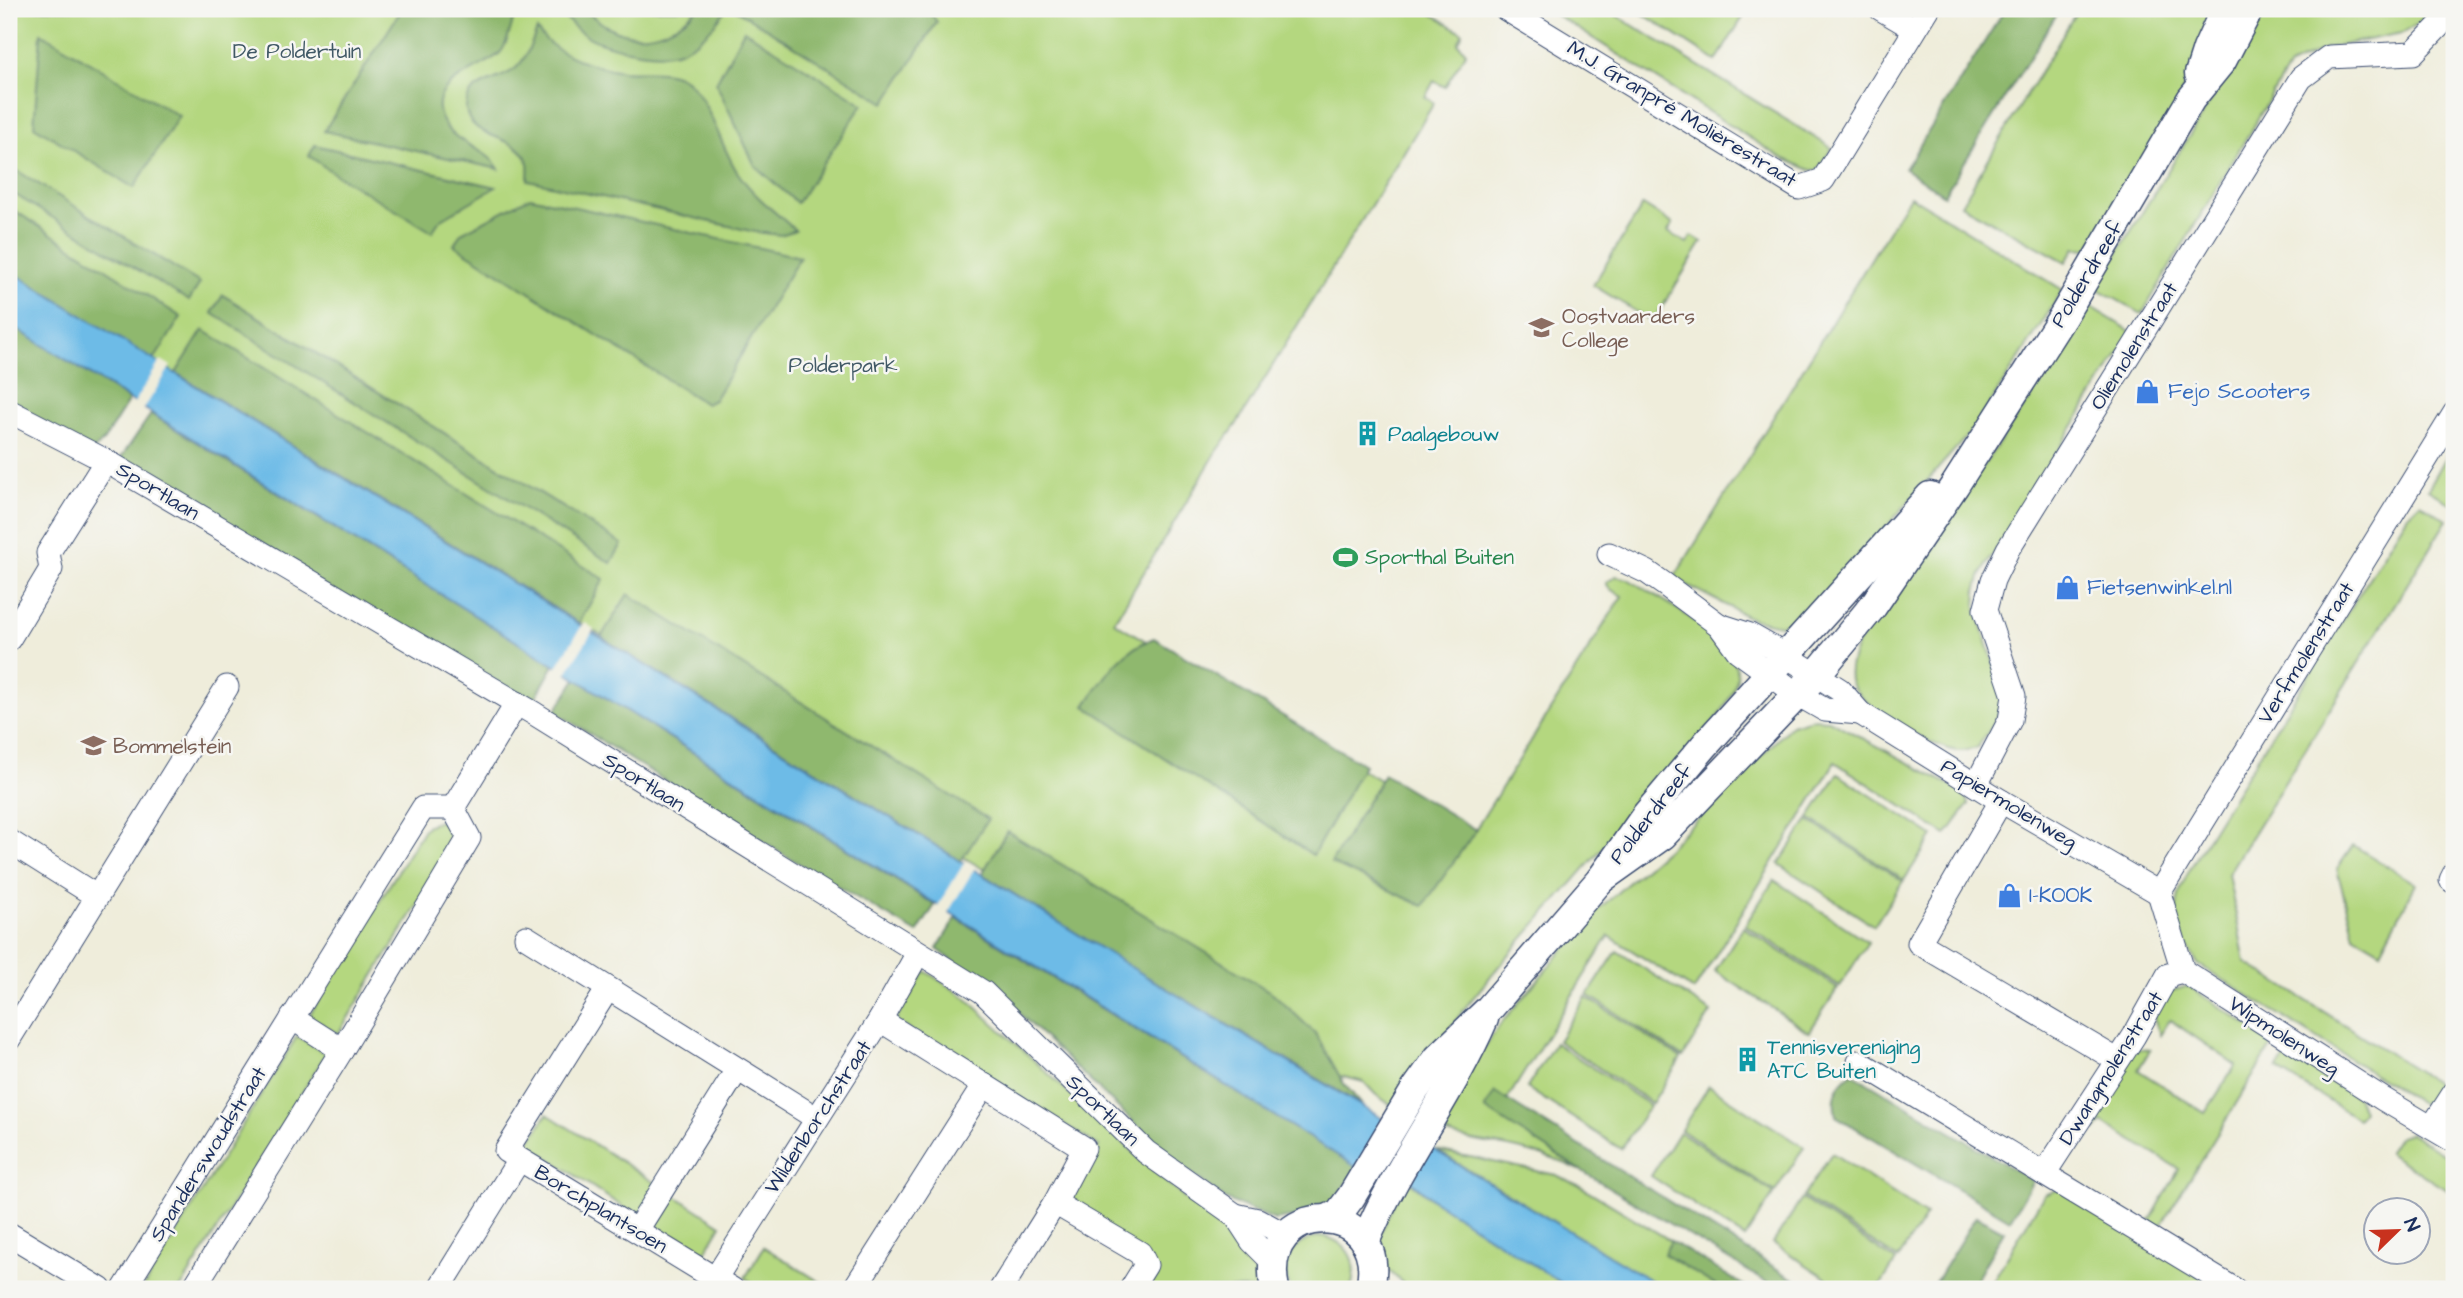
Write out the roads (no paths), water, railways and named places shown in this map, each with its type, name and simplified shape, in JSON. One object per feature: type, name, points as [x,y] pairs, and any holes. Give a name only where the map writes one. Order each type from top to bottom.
[{"type":"main road","name":"Polderdreef","points":[[2191,99],[2207,49],[2225,9]]},
{"type":"main road","name":"Polderdreef","points":[[1601,879],[1663,835],[1806,685],[1873,606],[1955,485],[2063,316],[2191,99],[2222,61],[2249,9]]},
{"type":"main road","name":"Polderdreef","points":[[1601,879],[1646,816],[1777,664],[1979,446]]},
{"type":"main road","points":[[1275,1289],[1272,1261],[1276,1247],[1285,1235],[1298,1225],[1339,1213],[1415,1090],[1438,1058],[1488,1010],[1601,879]]},
{"type":"main road","points":[[1365,1242],[1378,1211],[1470,1052],[1488,1010]]},
{"type":"main road","points":[[1329,1218],[1356,1231],[1365,1242],[1374,1263],[1376,1285]]},
{"type":"street","name":"M.J. Granpré Molièrestraat","points":[[1506,9],[1799,188],[1824,180],[1915,29]]},
{"type":"street","points":[[1881,9],[1915,29],[1928,9]]},
{"type":"street","name":"Oliemolenstraat","points":[[1976,785],[2010,720],[2014,696],[1985,610],[1993,580],[2008,548],[2301,78],[2329,57],[2413,53],[2439,26],[2449,9]]},
{"type":"street","name":"Sportlaan","points":[[9,411],[106,461],[517,704],[983,992],[1146,1152],[1235,1216],[1252,1241],[1272,1261]]},
{"type":"street","name":"Verfmolenstraat","points":[[2159,893],[2454,414]]},
{"type":"street","points":[[9,639],[51,569],[48,552],[106,461]]},
{"type":"street","name":"Papiermolenweg","points":[[1609,554],[1647,572],[1719,625],[1738,651],[1777,664],[1806,685],[1825,710],[1860,713],[2001,801],[2159,893]]},
{"type":"street","points":[[9,1039],[227,687]]},
{"type":"street","points":[[193,1289],[469,838],[453,808],[517,704]]},
{"type":"street","points":[[2001,801],[1919,943],[2117,1060]]},
{"type":"street","name":"Spanderswoudstraat","points":[[124,1289],[424,808],[453,808]]},
{"type":"street","points":[[9,841],[96,896]]},
{"type":"street","points":[[2454,874],[2451,880],[2454,882]]},
{"type":"street","points":[[2159,893],[2183,971]]},
{"type":"street","points":[[526,937],[816,1118]]},
{"type":"street","name":"Wildenborchstraat","points":[[724,1284],[816,1118],[880,1020],[918,953]]},
{"type":"street","name":"Dwangmolenstraat","points":[[2044,1174],[2134,1036],[2168,975],[2183,971]]},
{"type":"street","name":"Wipmolenweg","points":[[2183,971],[2383,1100],[2454,1141]]},
{"type":"street","points":[[439,1289],[607,990]]},
{"type":"street","points":[[292,1018],[342,1049]]},
{"type":"street","points":[[880,1020],[1084,1148],[1055,1203],[1001,1289]]},
{"type":"street","points":[[1859,1062],[2234,1289]]},
{"type":"street","points":[[637,1230],[737,1070]]},
{"type":"street","points":[[855,1289],[984,1085]]},
{"type":"street","points":[[2432,1128],[2454,1093]]},
{"type":"street","name":"Borchplantsoen","points":[[513,1155],[724,1284]]},
{"type":"street","points":[[1055,1203],[1140,1253],[1146,1265],[1131,1289]]},
{"type":"street","name":"Sportlaan","points":[[1235,1216],[1258,1220],[1285,1235]]},
{"type":"street","points":[[9,1234],[100,1289]]},
{"type":"water","points":[[9,270],[1129,966],[1665,1289],[1571,1289],[1436,1202],[1411,1181],[1386,1166],[1358,1168],[9,324]]},
{"type":"place","name":"Oostvaarders College","points":[[1542,328]]},
{"type":"place","name":"Fejo Scooters","points":[[2148,391]]},
{"type":"place","name":"Paalgebouw","points":[[1368,434]]},
{"type":"place","name":"Sporthal Buiten","points":[[1345,557]]},
{"type":"place","name":"Fietsenwinkel.nl","points":[[2067,587]]},
{"type":"place","name":"Bommelstein","points":[[93,746]]},
{"type":"place","name":"I-KOOK","points":[[2009,895]]},
{"type":"place","name":"Tennisvereniging ATC Buiten","points":[[1747,1059]]},
{"type":"park label","name":"De Poldertuin","points":[[297,51]]},
{"type":"park label","name":"Polderpark","points":[[843,365]]}]
